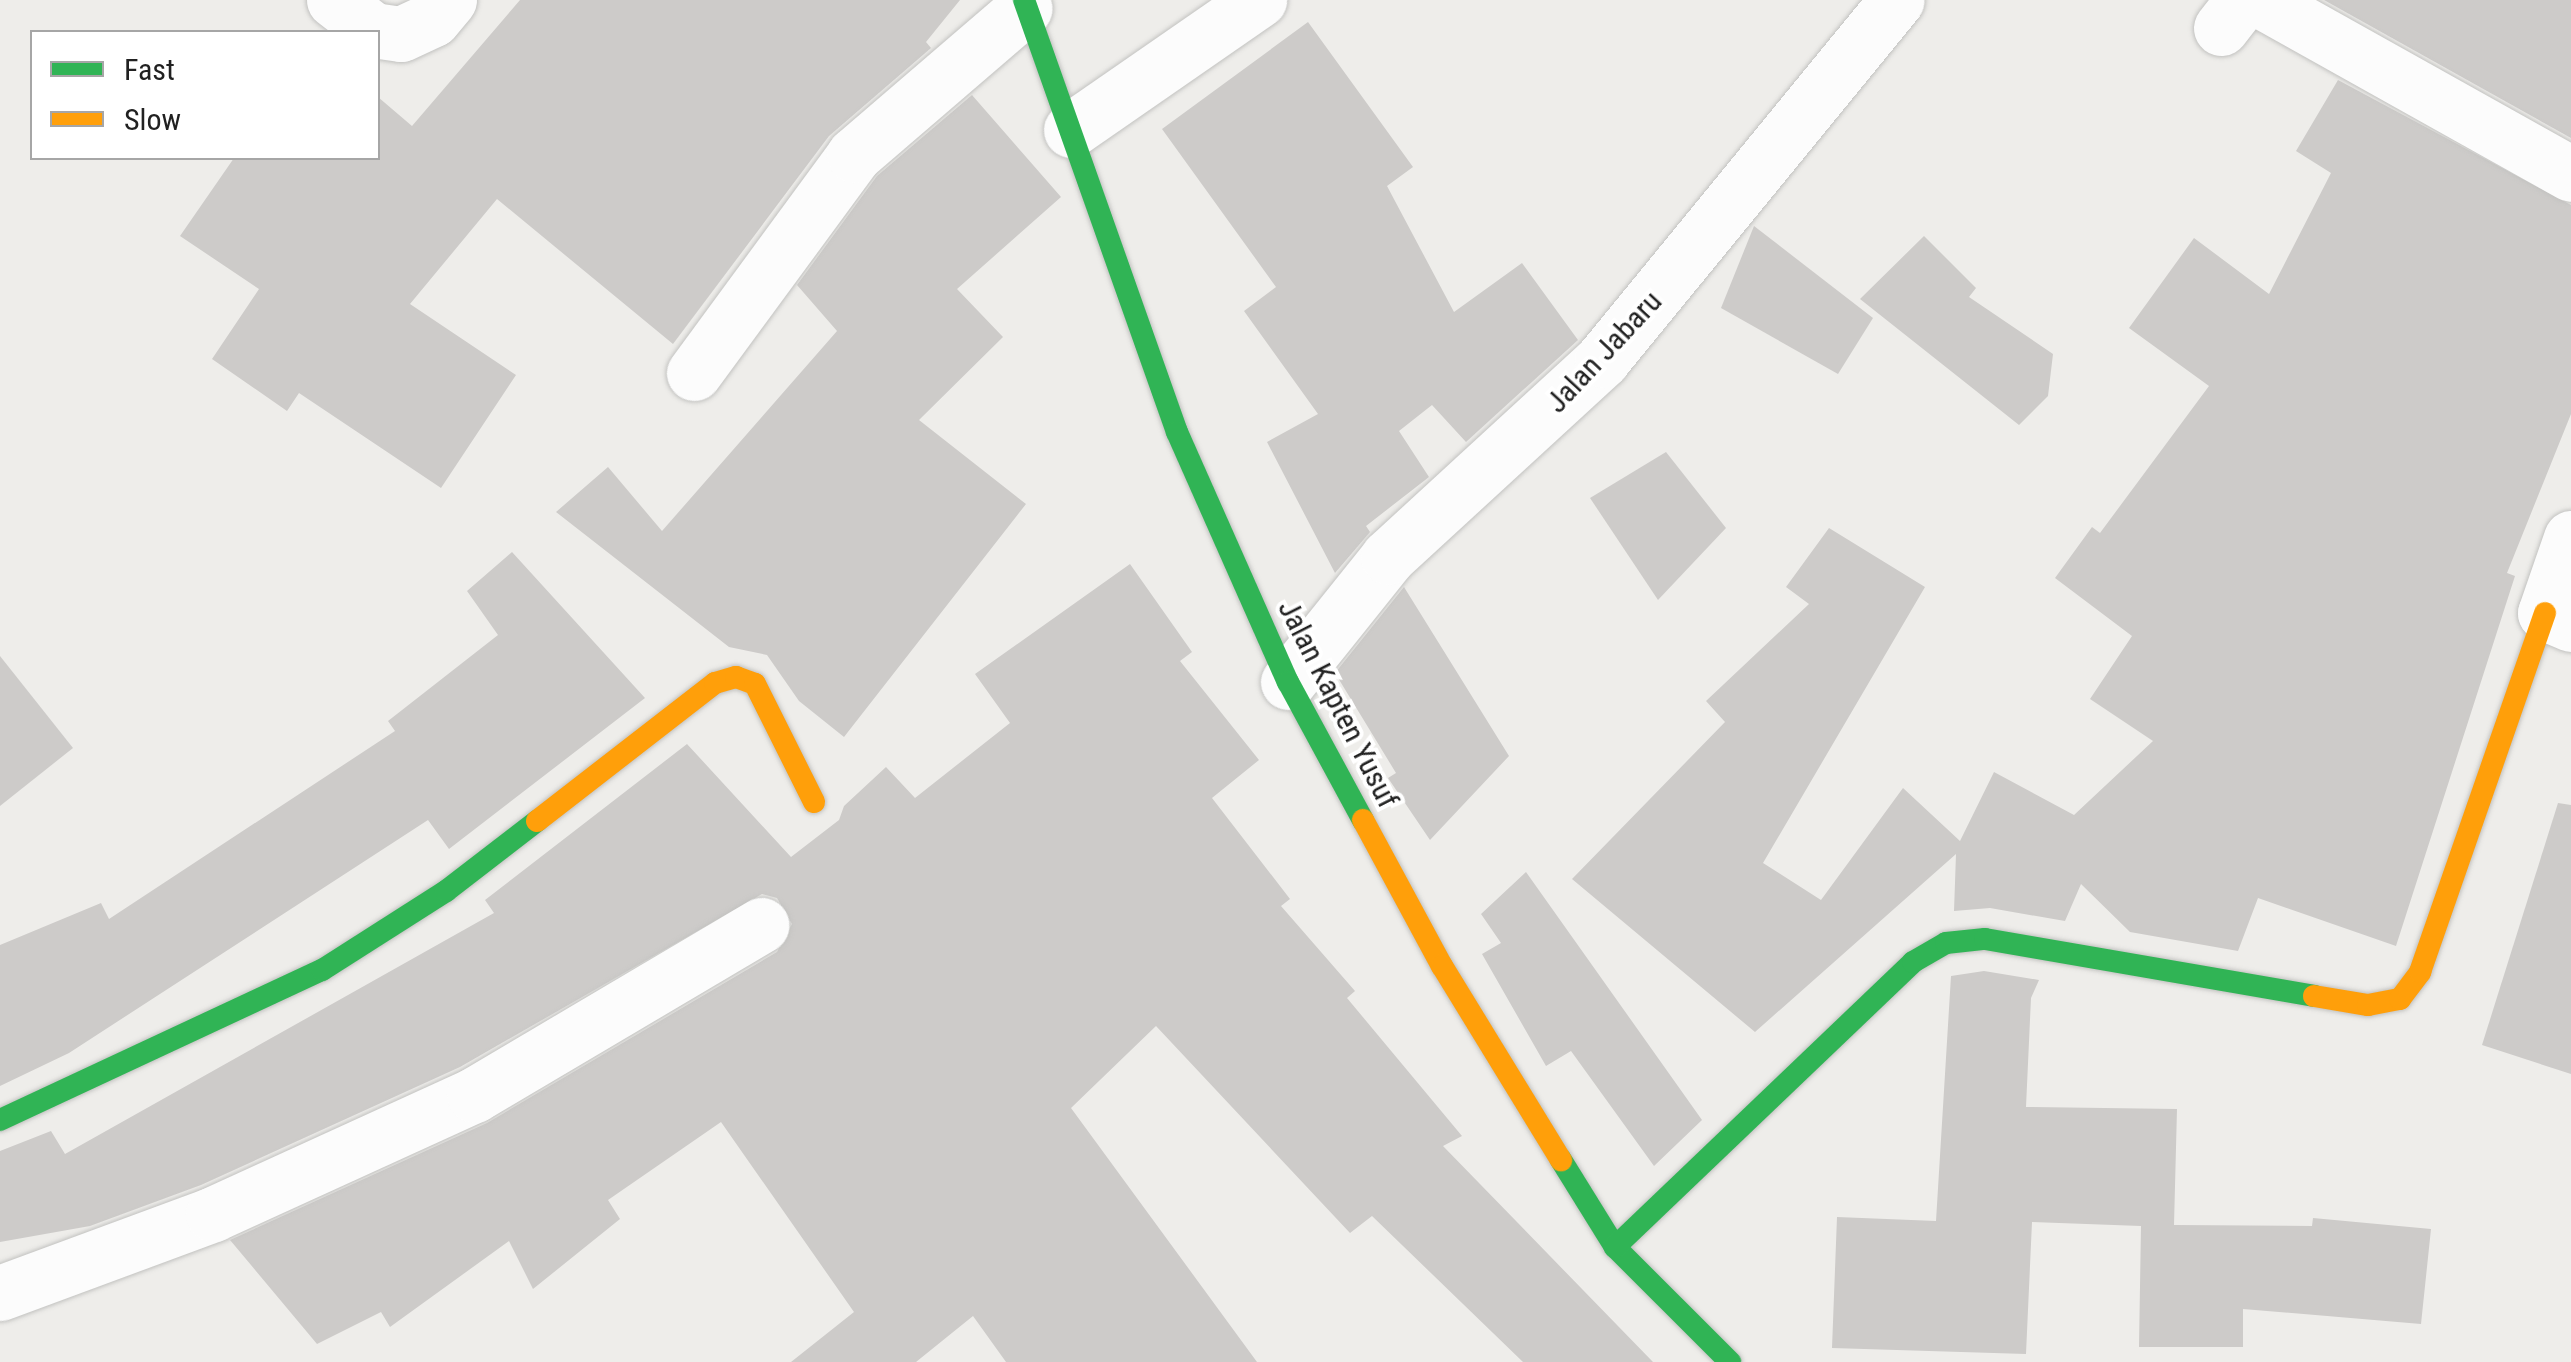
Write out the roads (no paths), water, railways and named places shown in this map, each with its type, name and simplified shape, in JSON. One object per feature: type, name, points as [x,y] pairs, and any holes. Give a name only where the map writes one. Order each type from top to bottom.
[{"type":"street","points":[[334,0],[373,30]]},
{"type":"street","points":[[380,31],[402,34],[433,19],[450,0]]},
{"type":"street","points":[[1070,130],[1260,0]]},
{"type":"street","name":"Jalan Jabaru","points":[[1288,682],[1388,557],[1602,360],[1897,0]]},
{"type":"street","points":[[694,373],[854,155],[1024,4]]},
{"type":"street","name":"Jalan Kapten Yusuf","points":[[1024,4],[1178,432],[1288,682],[1442,966],[1615,1247],[1730,1362]]},
{"type":"street","points":[[2241,9],[2571,174]]},
{"type":"street","points":[[1615,1247],[1913,962],[1946,943],[1985,938],[2368,1005],[2400,999],[2420,972],[2558,619],[2571,538]]},
{"type":"street","points":[[0,1120],[322,970],[446,891],[715,683],[736,677],[754,684],[814,802]]},
{"type":"street","points":[[0,1293],[213,1214],[474,1095],[761,925]]}]
